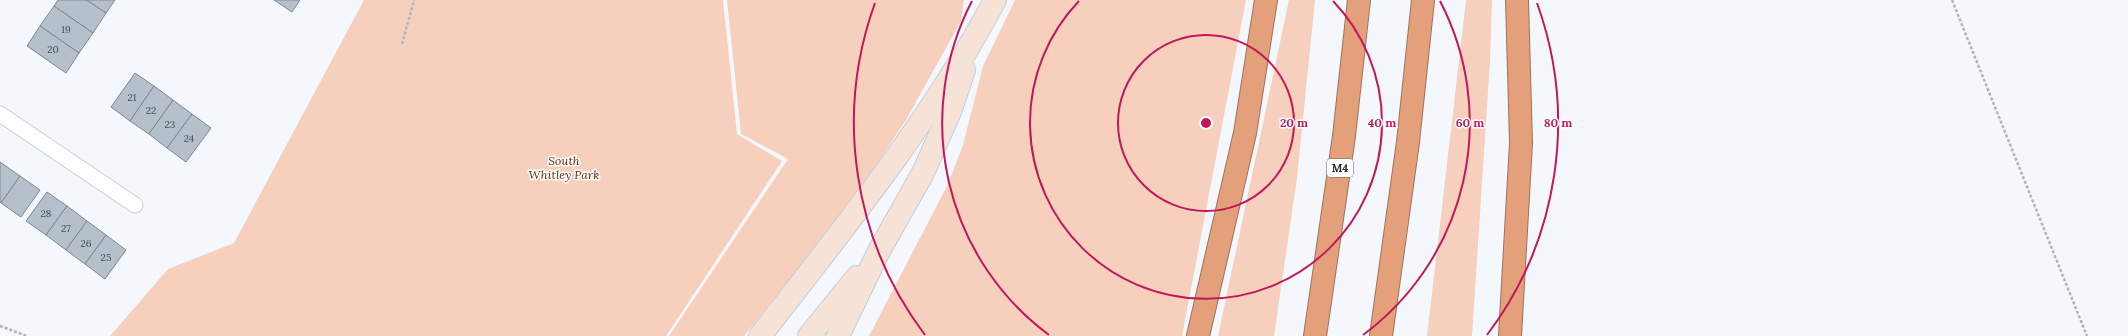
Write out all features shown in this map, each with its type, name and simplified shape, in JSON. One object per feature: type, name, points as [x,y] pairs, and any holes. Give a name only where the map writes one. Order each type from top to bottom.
[{"type":"highway","points":[[1198,336],[1244,133],[1266,0]]},
{"type":"highway","name":"M4","points":[[1315,336],[1344,136],[1359,0]]},
{"type":"highway","points":[[1381,336],[1408,142],[1423,0]]},
{"type":"highway","points":[[1510,336],[1521,142],[1517,0]]},
{"type":"main road","points":[[760,336],[872,193],[976,36],[995,0]]},
{"type":"main road","points":[[838,336],[879,251],[923,173],[950,112],[976,36]]},
{"type":"main road","points":[[809,336],[879,251]]},
{"type":"lane","points":[[0,114],[134,205]]},
{"type":"path","points":[[402,44],[414,0]]},
{"type":"path","points":[[1952,0],[2087,336]]},
{"type":"path","points":[[0,326],[27,336]]},
{"type":"green space","name":"South Whitley Park","points":[[364,0],[723,0],[737,134],[782,161],[666,336],[110,336],[168,269],[234,243]]},
{"type":"green space","points":[[727,0],[964,0],[961,21],[906,120],[852,202],[744,336],[669,336],[788,159],[741,134]]},
{"type":"green space","points":[[1015,0],[1246,0],[1182,336],[869,336],[948,184],[963,145],[983,66]]},
{"type":"green space","points":[[1289,0],[1315,0],[1297,178],[1274,336],[1218,336]]},
{"type":"green space","points":[[1466,0],[1492,0],[1490,61],[1472,336],[1427,336]]},
{"type":"building","points":[[58,0],[87,0],[106,13],[93,33],[54,6]]},
{"type":"building","points":[[87,0],[115,0],[106,13]]},
{"type":"building","points":[[274,0],[300,0],[292,12]]},
{"type":"building","points":[[54,6],[93,33],[79,53],[40,26]]},
{"type":"building","points":[[40,26],[79,53],[66,73],[27,46]]},
{"type":"building","points":[[135,73],[154,86],[130,121],[111,107]]},
{"type":"building","points":[[154,86],[173,100],[149,134],[130,121]]},
{"type":"building","points":[[173,100],[192,114],[167,148],[149,134]]},
{"type":"building","points":[[192,114],[211,128],[186,162],[167,148]]},
{"type":"building","points":[[0,162],[20,176],[1,203],[0,202]]},
{"type":"building","points":[[20,176],[40,190],[21,217],[1,203]]},
{"type":"building","points":[[47,192],[67,206],[46,235],[26,221]]},
{"type":"building","points":[[67,206],[87,221],[66,250],[46,235]]},
{"type":"building","points":[[87,221],[106,235],[85,264],[66,250]]},
{"type":"building","points":[[106,235],[126,250],[105,279],[85,264]]}]
